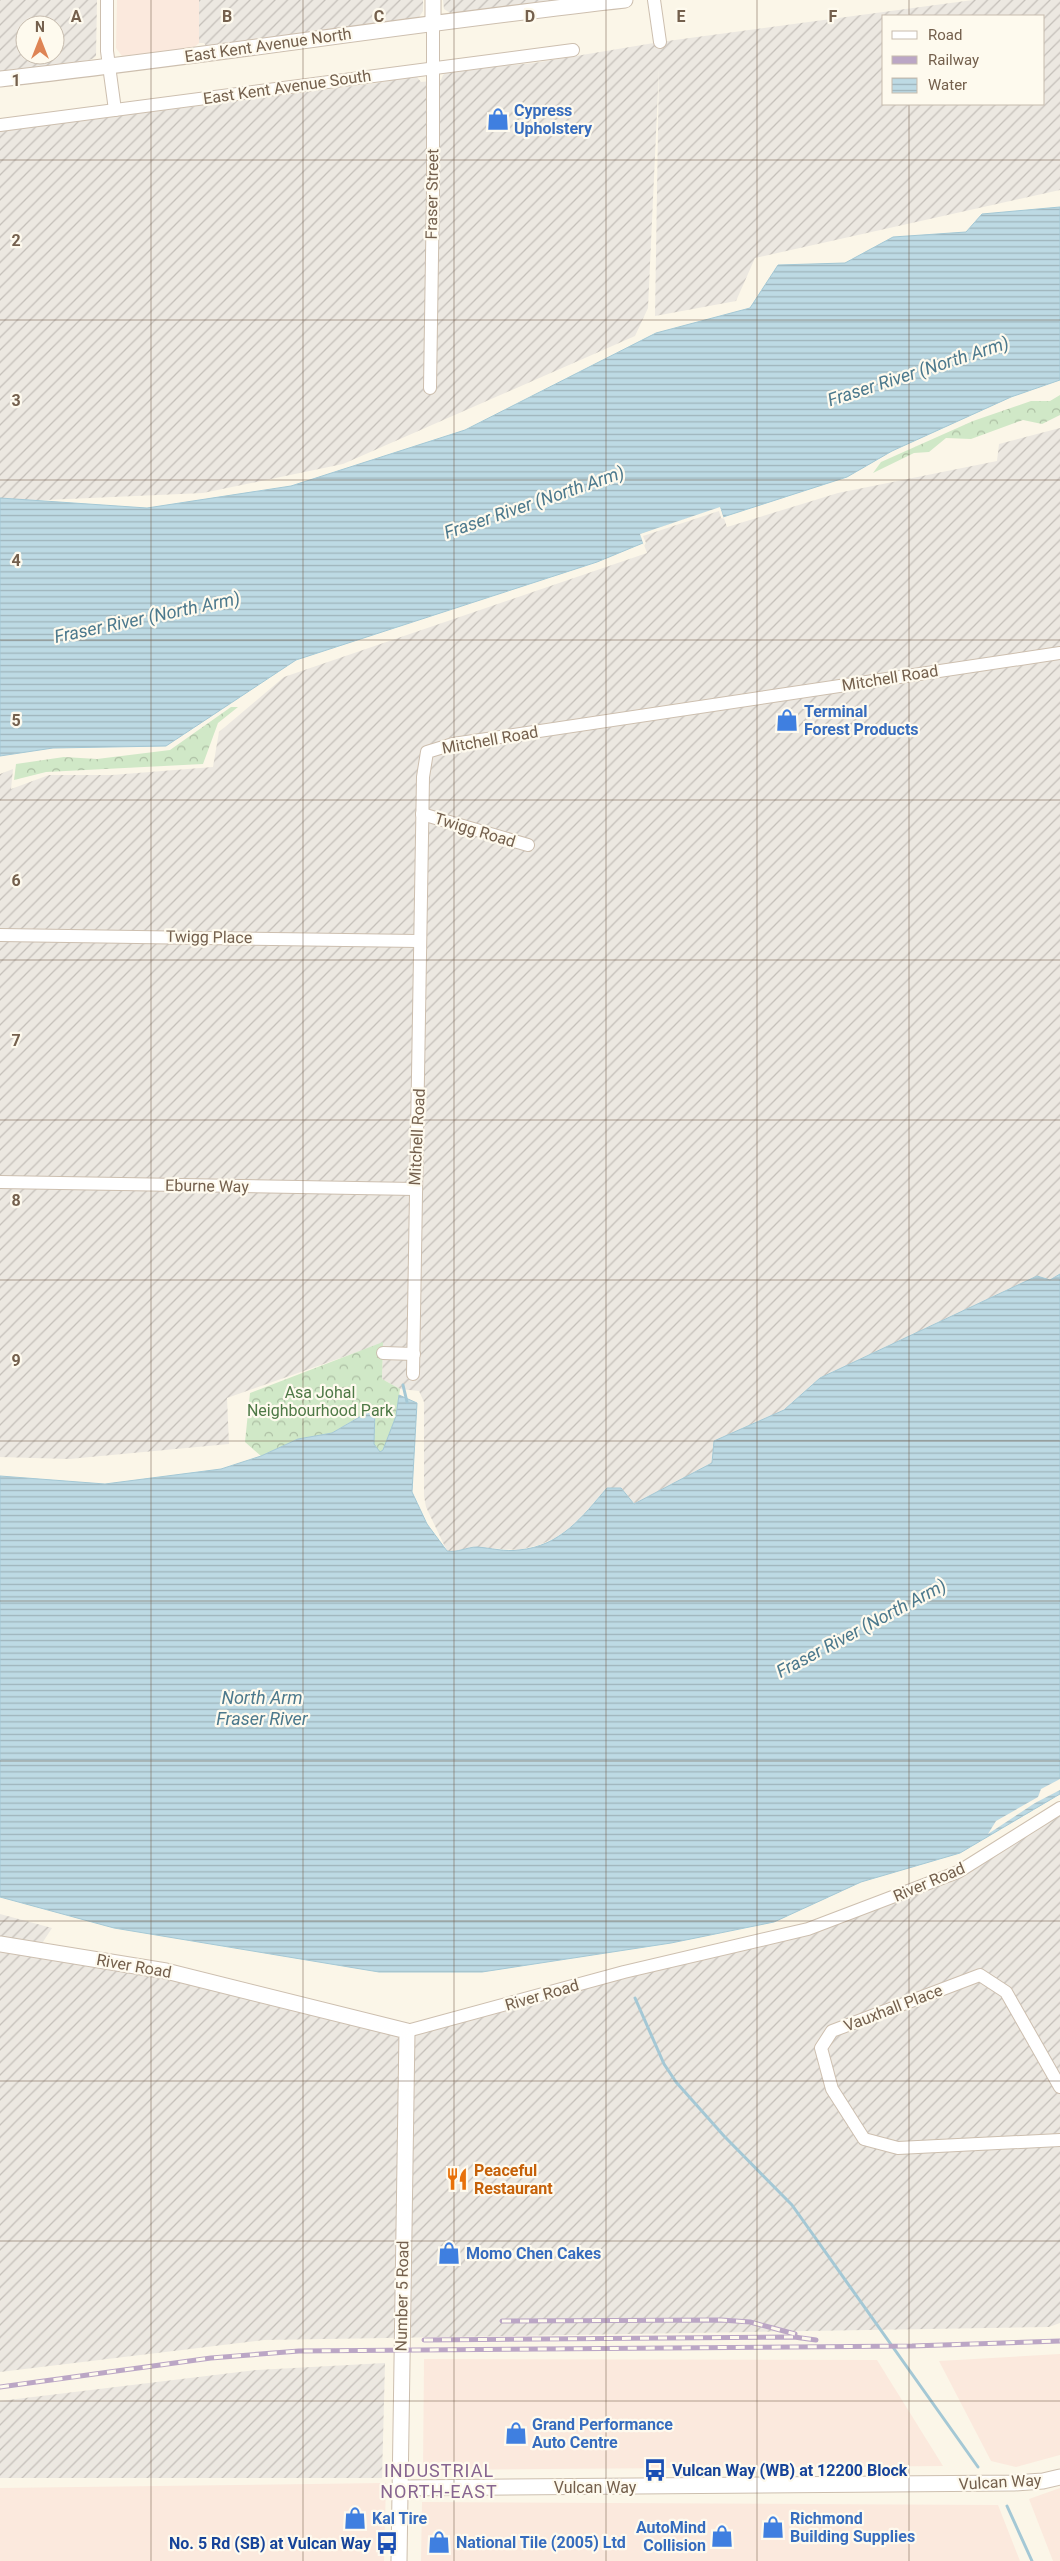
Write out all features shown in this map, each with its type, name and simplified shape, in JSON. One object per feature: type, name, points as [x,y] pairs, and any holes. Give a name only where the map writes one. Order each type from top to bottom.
[{"type":"street","points":[[107,0],[107,51],[115,110]]},
{"type":"street","name":"Fraser Street","points":[[430,388],[434,0]]},
{"type":"street","name":"East Kent Avenue North","points":[[0,79],[109,67],[433,22],[625,0]]},
{"type":"street","points":[[654,0],[660,42]]},
{"type":"street","name":"East Kent Avenue South","points":[[0,125],[573,50]]},
{"type":"street","name":"Mitchell Road","points":[[413,1374],[414,1188],[420,1079],[418,941],[422,777],[427,752],[446,745],[1060,653]]},
{"type":"street","name":"Twigg Road","points":[[422,814],[528,845]]},
{"type":"street","name":"Twigg Place","points":[[0,935],[418,941]]},
{"type":"street","name":"Eburne Way","points":[[0,1182],[414,1188]]},
{"type":"street","points":[[383,1353],[414,1354]]},
{"type":"street","name":"River Road","points":[[0,1944],[166,1971],[407,2030],[624,1972],[808,1930],[958,1872],[1060,1808]]},
{"type":"street","name":"Vauxhall Place","points":[[1060,2087],[1006,1992],[980,1975],[832,2031],[821,2048],[832,2089],[864,2139],[898,2148],[1060,2140]]},
{"type":"street","name":"Number 5 Road","points":[[399,2561],[407,2030]]},
{"type":"street","name":"Vulcan Way","points":[[399,2488],[1014,2483],[1043,2481],[1060,2477]]},
{"type":"shaded area","points":[[0,0],[97,0],[96,56],[81,62],[65,64],[65,15],[15,15],[15,65],[57,65],[0,72]]},
{"type":"shaded area","points":[[117,0],[199,0],[199,43],[193,48],[122,56],[116,48]]},
{"type":"shaded area","points":[[199,0],[423,0],[423,11],[419,17],[393,22],[206,46],[204,43],[199,43]]},
{"type":"shaded area","points":[[443,0],[561,0],[452,14],[444,9]]},
{"type":"shaded area","points":[[973,0],[1060,0],[1060,190],[755,258],[736,301],[655,316],[659,68],[648,308],[635,336],[343,464],[203,493],[0,502],[0,131],[377,83],[412,76],[417,77],[421,82],[441,80],[448,71],[534,63],[660,42]]},
{"type":"shaded area","points":[[1060,428],[1060,1274],[1050,1280],[1037,1276],[820,1378],[784,1410],[714,1441],[712,1463],[634,1504],[621,1488],[607,1488],[567,1533],[539,1545],[518,1550],[473,1547],[452,1552],[447,1551],[426,1507],[424,1496],[424,1402],[419,1391],[400,1389],[382,1379],[383,1343],[227,1398],[229,1444],[69,1459],[0,1457],[0,774],[13,769],[11,789],[49,775],[112,775],[213,767],[219,732],[284,677],[647,553],[640,534],[720,507],[727,527],[838,493],[997,461],[999,444]]},
{"type":"shaded area","points":[[1060,1808],[1060,2323],[1049,2327],[264,2340],[0,2372],[0,1944],[166,1971],[407,2031],[808,1929],[958,1872]]},
{"type":"shaded area","points":[[0,1914],[52,1928],[39,1948],[0,1941]]},
{"type":"shaded area","points":[[1060,2354],[1060,2455],[1016,2467],[991,2461],[939,2361]]},
{"type":"shaded area","points":[[424,2359],[877,2360],[943,2466],[423,2470]]},
{"type":"shaded area","points":[[385,2363],[382,2478],[0,2478],[0,2401],[257,2370]]},
{"type":"shaded area","points":[[386,2483],[384,2561],[0,2561],[0,2488]]},
{"type":"shaded area","points":[[1060,2488],[1060,2561],[1053,2561],[1029,2499]]},
{"type":"shaded area","points":[[422,2502],[998,2505],[1020,2561],[421,2561]]},
{"type":"green space","points":[[1060,395],[1060,415],[1042,424],[1023,420],[971,439],[946,438],[929,452],[914,453],[873,473],[881,462],[973,421],[1031,401],[1050,401]]},
{"type":"green space","points":[[231,707],[238,707],[218,723],[203,764],[46,772],[14,780],[16,764],[64,757],[97,759],[170,750]]},
{"type":"green space","name":"Asa Johal Neighbourhood Park","points":[[383,1342],[382,1379],[400,1389],[396,1416],[383,1451],[380,1452],[374,1445],[374,1408],[332,1433],[298,1439],[261,1456],[245,1442],[250,1393]]},
{"type":"water","name":"Fraser River (North Arm)","points":[[1060,207],[1060,380],[1011,397],[892,451],[847,477],[723,517],[721,508],[641,534],[643,543],[597,562],[296,660],[166,746],[53,748],[0,756],[0,498],[147,508],[291,486],[465,430],[656,333],[750,308],[778,265],[845,263],[893,237],[966,232],[982,214]]},
{"type":"water","name":"North Arm Fraser River","points":[[1060,1274],[1060,1794],[960,1853],[861,1882],[774,1922],[671,1943],[482,1972],[379,1972],[114,1928],[0,1897],[0,1476],[105,1484],[221,1469],[261,1456],[298,1439],[332,1433],[375,1408],[374,1444],[380,1452],[383,1450],[396,1416],[399,1395],[417,1403],[412,1492],[427,1524],[447,1551],[477,1547],[509,1551],[519,1550],[547,1543],[559,1536],[589,1509],[607,1488],[621,1488],[634,1504],[712,1463],[714,1441],[784,1410],[820,1378],[1037,1276],[1050,1280]]},
{"type":"pier","points":[[720,507],[724,519],[721,518],[719,511],[643,536],[646,543],[644,546],[640,534]]},
{"type":"pier","points":[[1060,1779],[1060,1790],[1035,1803],[988,1834],[996,1821],[1038,1797],[1041,1789]]},
{"type":"waterway","points":[[403,1385],[407,1402]]},
{"type":"waterway","points":[[635,1998],[664,2064],[676,2082],[724,2136],[792,2205],[978,2467]]},
{"type":"waterway","points":[[1007,2506],[1032,2561]]},
{"type":"railway","points":[[502,2321],[721,2320],[750,2322],[795,2334]]},
{"type":"railway","points":[[424,2340],[794,2337],[816,2340]]},
{"type":"railway","points":[[0,2387],[211,2358],[299,2351],[912,2346],[1060,2341]]},
{"type":"place","name":"Cypress Upholstery","points":[[498,119]]},
{"type":"place","name":"Terminal Forest Products","points":[[787,720]]},
{"type":"place","name":"Peaceful Restaurant","points":[[457,2179]]},
{"type":"place","name":"Momo Chen Cakes","points":[[449,2253]]},
{"type":"place","name":"Grand Performance Auto Centre","points":[[516,2433]]},
{"type":"place","name":"Vulcan Way (WB) at 12200 Block","points":[[655,2470]]},
{"type":"place","name":"Kal Tire","points":[[355,2518]]},
{"type":"place","name":"Richmond Building Supplies","points":[[773,2527]]},
{"type":"place","name":"AutoMind Collision","points":[[722,2536]]},
{"type":"place","name":"National Tile (2005) Ltd","points":[[439,2542]]},
{"type":"place","name":"No. 5 Rd (SB) at Vulcan Way","points":[[387,2543]]},
{"type":"district","name":"INDUSTRIAL NORTH-EAST","points":[[439,2480]]}]
